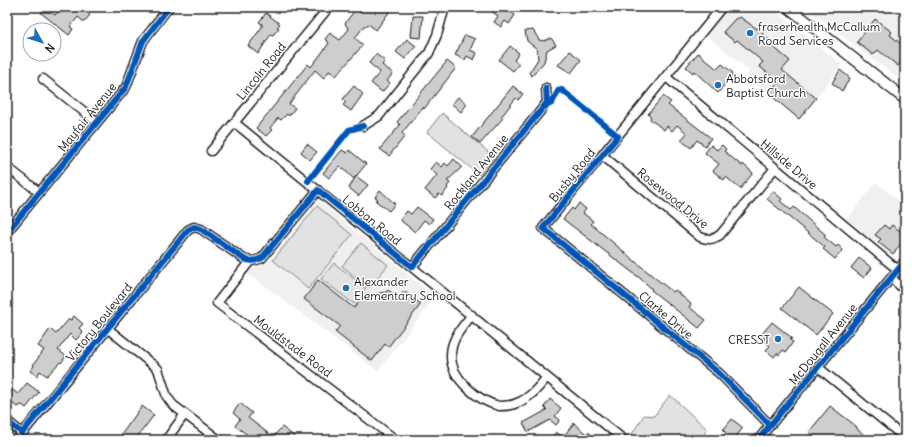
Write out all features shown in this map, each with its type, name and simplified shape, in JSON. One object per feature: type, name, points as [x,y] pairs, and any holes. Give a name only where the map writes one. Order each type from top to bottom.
[{"type":"main road","points":[[788,7],[905,98]]},
{"type":"street","name":"Mayfair Avenue","points":[[7,232],[126,86],[143,41],[169,7]]},
{"type":"street","name":"Lincoln Road","points":[[212,151],[329,7]]},
{"type":"street","points":[[362,126],[379,116],[429,53],[438,35],[445,7]]},
{"type":"street","name":"Busby Road","points":[[543,228],[722,7]]},
{"type":"street","name":"Hillside Drive","points":[[666,77],[898,270]]},
{"type":"street","points":[[43,79],[97,122]]},
{"type":"street","name":"Rockland Avenue","points":[[412,267],[542,110],[547,102],[546,91]]},
{"type":"street","name":"Lobban Road","points":[[235,123],[624,440]]},
{"type":"street","name":"Rosewood Drive","points":[[602,155],[700,237],[707,240],[713,239],[720,235],[775,168]]},
{"type":"street","points":[[7,167],[39,192]]},
{"type":"street","points":[[250,261],[262,258],[318,190]]},
{"type":"street","name":"Victory Boulevard","points":[[17,440],[188,230],[194,225],[250,261]]},
{"type":"street","name":"Clarke Drive","points":[[543,228],[720,374],[770,425]]},
{"type":"street","name":"Mouldstade Road","points":[[250,261],[217,303],[396,440]]},
{"type":"street","name":"McDougall Avenue","points":[[758,440],[905,261]]},
{"type":"street","points":[[891,278],[905,290]]},
{"type":"street","points":[[472,315],[456,334],[451,355],[455,372],[464,384],[482,399],[500,406],[516,403],[527,398],[547,377]]},
{"type":"street","points":[[108,328],[158,370],[168,397],[173,405],[220,440]]},
{"type":"street","points":[[818,368],[905,438]]},
{"type":"street","points":[[166,440],[185,414]]},
{"type":"street","points":[[7,421],[22,433]]},
{"type":"shaded area","points":[[729,7],[770,7],[842,65],[799,119],[746,76],[750,71],[706,35]]},
{"type":"shaded area","points":[[806,7],[905,7],[905,83],[872,59]]},
{"type":"shaded area","points":[[442,113],[494,157],[479,175],[427,132]]},
{"type":"shaded area","points":[[876,182],[905,206],[905,241],[894,254],[889,254],[847,219]]},
{"type":"shaded area","name":"Alexander Elementary School","points":[[316,203],[322,203],[435,297],[378,371],[246,272],[269,261]]},
{"type":"shaded area","points":[[317,206],[352,235],[308,289],[273,260]]},
{"type":"shaded area","points":[[361,243],[388,265],[369,288],[342,266]]},
{"type":"shaded area","points":[[334,263],[366,288],[354,304],[321,279]]},
{"type":"shaded area","points":[[670,395],[707,429],[701,440],[636,440],[632,434],[644,415],[654,416]]},
{"type":"building","points":[[45,7],[55,15],[61,7],[85,7],[83,10],[90,15],[84,22],[78,17],[70,27],[73,29],[69,35],[62,30],[62,22],[52,22],[41,13]]},
{"type":"building","points":[[364,7],[393,7],[376,30],[368,24],[367,27],[365,25],[355,38],[363,45],[336,76],[329,71],[324,78],[315,70],[289,104],[295,108],[289,116],[287,114],[281,120],[278,118],[270,128],[272,130],[266,136],[256,128],[308,64],[311,67],[329,43],[325,39],[330,33],[340,40],[349,29],[345,24],[348,19],[356,9],[360,13]]},
{"type":"building","points":[[486,7],[504,7],[515,15],[509,24],[505,21],[501,27],[494,22],[498,16]]},
{"type":"building","points":[[266,13],[280,24],[277,27],[279,28],[273,35],[271,34],[258,54],[248,46],[262,27],[262,24],[259,22]]},
{"type":"building","points":[[413,16],[423,16],[421,38],[411,37]]},
{"type":"building","points":[[740,17],[757,29],[760,25],[765,29],[762,34],[772,42],[770,44],[790,61],[782,70],[816,98],[799,119],[768,93],[778,82],[759,66],[763,62],[737,40],[735,42],[723,32],[736,18],[738,19]]},
{"type":"building","points":[[875,19],[892,32],[890,35],[905,47],[905,56],[898,66],[878,50],[873,55],[857,42]]},
{"type":"building","points":[[533,30],[539,40],[544,41],[551,38],[556,45],[547,50],[544,62],[532,76],[529,73],[538,59],[537,49],[527,41],[525,31]]},
{"type":"building","points":[[465,35],[475,39],[470,50],[477,53],[474,60],[467,56],[465,60],[455,55]]},
{"type":"building","points":[[407,39],[416,46],[405,59],[396,52]]},
{"type":"building","points":[[510,46],[519,53],[514,60],[519,64],[513,71],[499,60]]},
{"type":"building","points":[[570,51],[581,60],[571,73],[558,65]]},
{"type":"building","points":[[698,53],[717,69],[722,64],[733,73],[718,93],[694,71],[693,73],[686,67]]},
{"type":"building","points":[[376,54],[385,61],[382,65],[393,73],[387,81],[390,83],[382,92],[371,83],[380,72],[369,63]]},
{"type":"building","points":[[447,61],[456,68],[424,109],[423,107],[402,133],[405,136],[389,156],[380,149],[400,125],[397,122]]},
{"type":"building","points":[[840,70],[850,78],[842,91],[832,83]]},
{"type":"building","points":[[354,86],[363,94],[351,111],[343,105],[346,102],[343,99]]},
{"type":"building","points":[[513,86],[523,94],[518,100],[516,98],[501,117],[503,118],[480,144],[472,137]]},
{"type":"building","points":[[663,96],[671,102],[668,105],[711,138],[705,146],[697,140],[691,148],[681,140],[687,133],[677,125],[672,131],[667,126],[664,130],[650,119],[651,117],[648,114]]},
{"type":"building","points":[[458,97],[467,104],[461,112],[452,104]]},
{"type":"building","points":[[307,144],[317,152],[310,160],[301,152]]},
{"type":"building","points":[[711,145],[717,150],[722,145],[726,149],[724,151],[753,173],[740,189],[726,177],[724,180],[713,171],[719,164],[705,153]]},
{"type":"building","points":[[342,150],[347,153],[349,150],[366,164],[354,179],[340,166],[329,178],[323,173]]},
{"type":"building","points":[[454,159],[462,167],[447,181],[450,183],[442,196],[439,194],[435,198],[425,190],[437,175],[430,169],[436,162],[442,167],[445,163],[448,166]]},
{"type":"building","points":[[356,176],[368,185],[359,196],[349,188]]},
{"type":"building","points":[[380,190],[395,204],[389,211],[376,201],[378,199],[375,197]]},
{"type":"building","points":[[773,191],[782,199],[780,201],[791,210],[794,207],[826,235],[824,237],[836,247],[838,245],[843,250],[835,259],[823,249],[825,247],[767,199]]},
{"type":"building","points":[[579,203],[586,209],[583,213],[593,221],[591,224],[655,278],[673,292],[675,290],[691,304],[689,307],[706,320],[699,328],[651,290],[652,289],[641,279],[563,219],[572,208],[574,210]]},
{"type":"building","points":[[417,207],[433,219],[429,224],[424,220],[415,232],[400,220],[407,211],[411,214]]},
{"type":"building","points":[[884,225],[889,229],[892,225],[905,235],[905,239],[893,254],[878,242],[881,239],[875,235]]},
{"type":"building","points":[[859,258],[872,268],[864,278],[851,268]]},
{"type":"building","points":[[318,280],[354,308],[366,293],[368,295],[386,292],[388,290],[399,298],[404,291],[421,304],[388,347],[385,344],[372,361],[335,332],[340,326],[304,299]]},
{"type":"building","points":[[799,287],[833,314],[816,335],[782,308]]},
{"type":"building","points":[[74,316],[83,324],[79,328],[83,332],[76,340],[70,334],[58,350],[66,356],[61,363],[60,362],[47,376],[40,371],[37,376],[30,371],[44,350],[38,346],[50,329],[56,334],[69,319],[71,320]]},
{"type":"building","name":"CRESST","points":[[772,322],[792,338],[790,340],[793,342],[786,352],[783,350],[779,355],[777,353],[774,357],[766,350],[770,346],[763,340],[765,338],[761,335]]},
{"type":"building","points":[[27,383],[39,392],[26,408],[22,405],[17,407],[7,399],[7,386],[18,394]]},
{"type":"building","points":[[550,399],[561,408],[555,416],[560,420],[556,425],[550,420],[528,432],[523,423],[547,410],[544,407]]},
{"type":"building","points":[[240,403],[252,413],[248,418],[273,437],[282,427],[299,440],[255,440],[235,426],[240,419],[233,413]]},
{"type":"building","points":[[142,406],[154,415],[135,440],[129,440],[121,435]]},
{"type":"building","points":[[830,406],[856,426],[858,430],[870,440],[818,440],[809,432]]},
{"type":"building","points":[[732,419],[743,428],[733,440],[720,440],[726,433],[723,430]]},
{"type":"building","points":[[574,423],[586,434],[588,432],[598,440],[550,440],[556,432],[563,437]]},
{"type":"cycle path","points":[[7,232],[126,87],[143,41],[169,7]]},
{"type":"cycle path","points":[[7,421],[22,433],[188,230],[194,227],[201,229],[244,259],[251,261],[257,260],[262,258],[318,190],[412,267],[542,109],[547,102],[546,88]]},
{"type":"cycle path","points":[[543,108],[552,103],[558,91],[562,90],[618,136],[543,228],[720,374],[770,425]]},
{"type":"cycle path","points":[[308,181],[349,130],[363,126]]},
{"type":"cycle path","points":[[758,440],[905,261]]},
{"type":"place","name":"fraserhealth McCallum Road Services","points":[[750,33]]},
{"type":"place","name":"Abbotsford Baptist Church","points":[[718,85]]},
{"type":"place","name":"Alexander Elementary School","points":[[346,288]]},
{"type":"place","name":"CRESST","points":[[778,339]]}]
